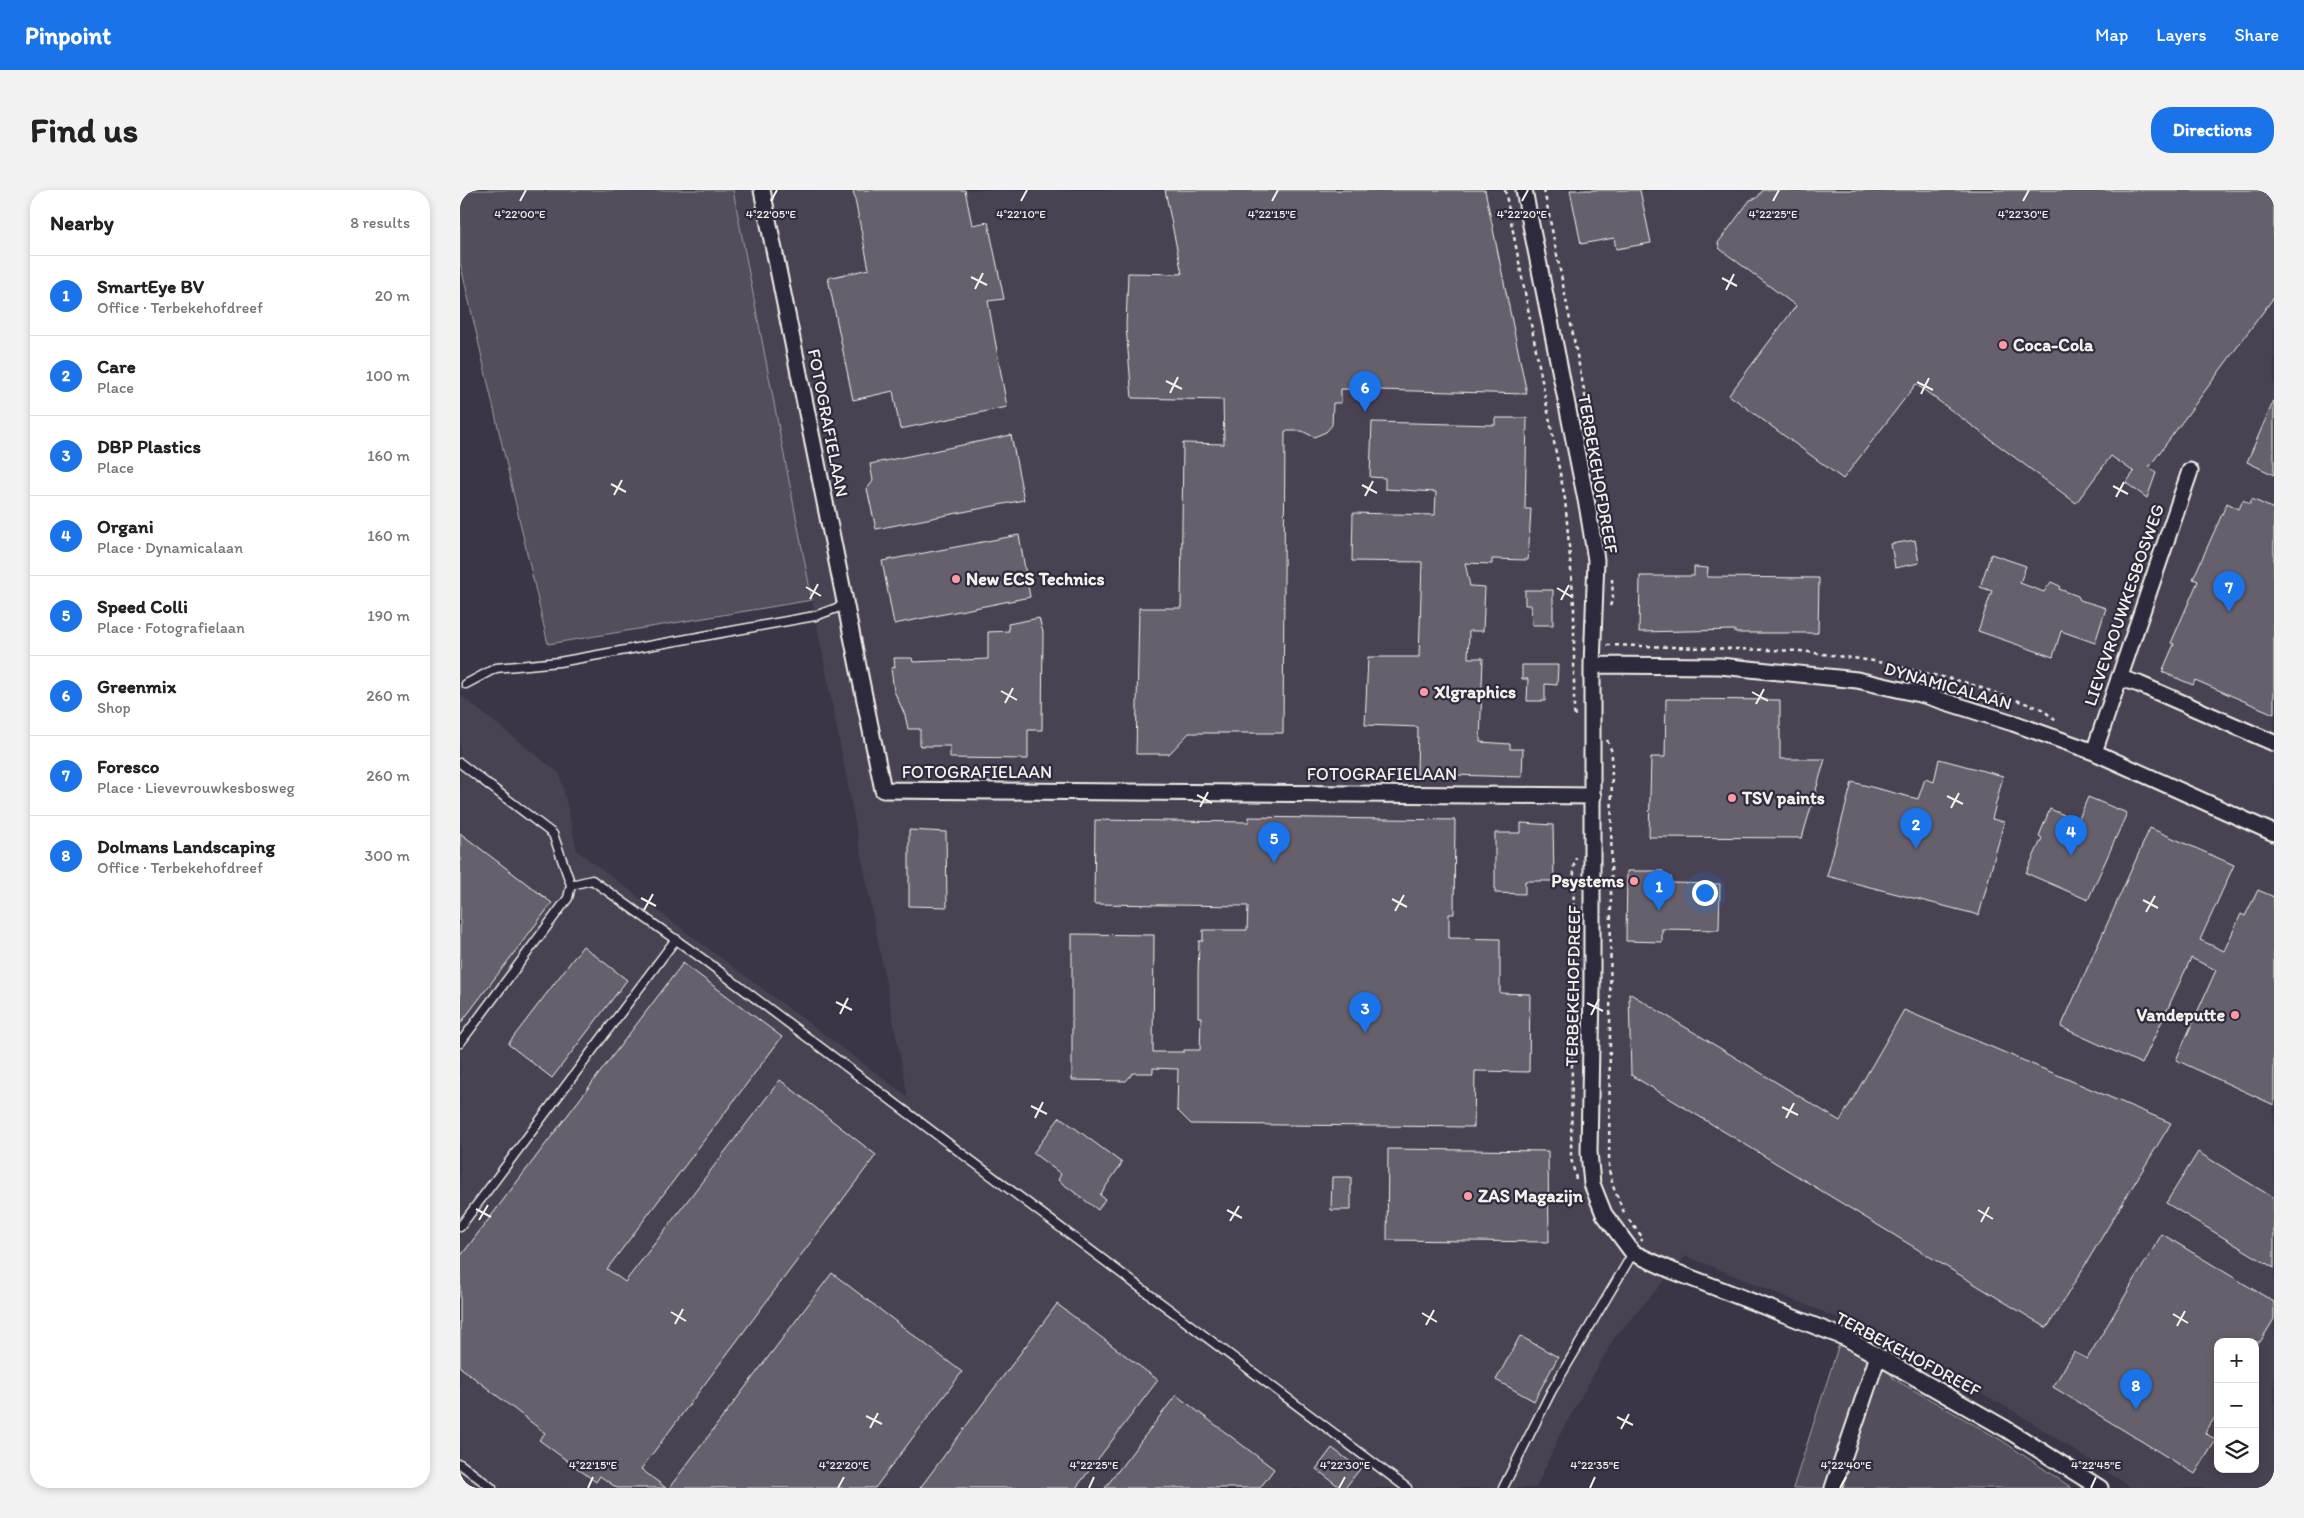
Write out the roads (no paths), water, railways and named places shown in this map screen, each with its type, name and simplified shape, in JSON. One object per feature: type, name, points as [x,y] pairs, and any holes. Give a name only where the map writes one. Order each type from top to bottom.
[{"type":"street","name":"FOTOGRAFIELAAN","points":[[762,190],[883,790],[1593,796]]},
{"type":"street","name":"TERBEKEHOFDREEF","points":[[1524,190],[1588,510],[1596,560],[1592,665],[1593,796],[1589,1152],[1592,1184],[1604,1214],[1633,1253],[1673,1271],[1846,1338],[2006,1429],[2100,1488]]},
{"type":"street","name":"LIEVEVROUWKESBOSWEG","points":[[2094,752],[2190,471]]},
{"type":"street","name":"DYNAMICALAAN","points":[[1592,665],[1720,666],[1856,680],[1933,698],[2013,722],[2094,752],[2274,833]]},
{"type":"street","points":[[2119,678],[2139,684],[2274,743]]},
{"type":"street","points":[[1833,1488],[1878,1356]]},
{"type":"lane","points":[[466,684],[496,668],[587,656],[815,616],[845,605]]},
{"type":"lane","points":[[460,763],[553,834],[571,885],[568,898],[460,1043]]},
{"type":"lane","points":[[571,885],[592,880],[676,939],[1407,1488]]},
{"type":"lane","points":[[460,1227],[676,939]]},
{"type":"lane","points":[[1503,1488],[1551,1392],[1633,1253]]},
{"type":"lane","points":[[460,1464],[492,1488]]},
{"type":"place","name":"Coca-Cola","points":[[2003,345]]},
{"type":"place","name":"Greenmix","points":[[1365,412]]},
{"type":"place","name":"New ECS Technics","points":[[956,579]]},
{"type":"place","name":"Foresco","points":[[2229,612]]},
{"type":"place","name":"Xlgraphics","points":[[1424,692]]},
{"type":"place","name":"TSV paints","points":[[1732,798]]},
{"type":"place","name":"Care","points":[[1916,849]]},
{"type":"place","name":"Organi","points":[[2071,856]]},
{"type":"place","name":"Speed Colli","points":[[1274,863]]},
{"type":"place","name":"Psystems","points":[[1634,881]]},
{"type":"place","name":"SmartEye BV","points":[[1659,911]]},
{"type":"place","name":"Vandeputte","points":[[2235,1015]]},
{"type":"place","name":"DBP Plastics","points":[[1365,1033]]},
{"type":"place","name":"ZAS Magazijn","points":[[1468,1196]]},
{"type":"place","name":"Dolmans Landscaping","points":[[2136,1410]]}]
